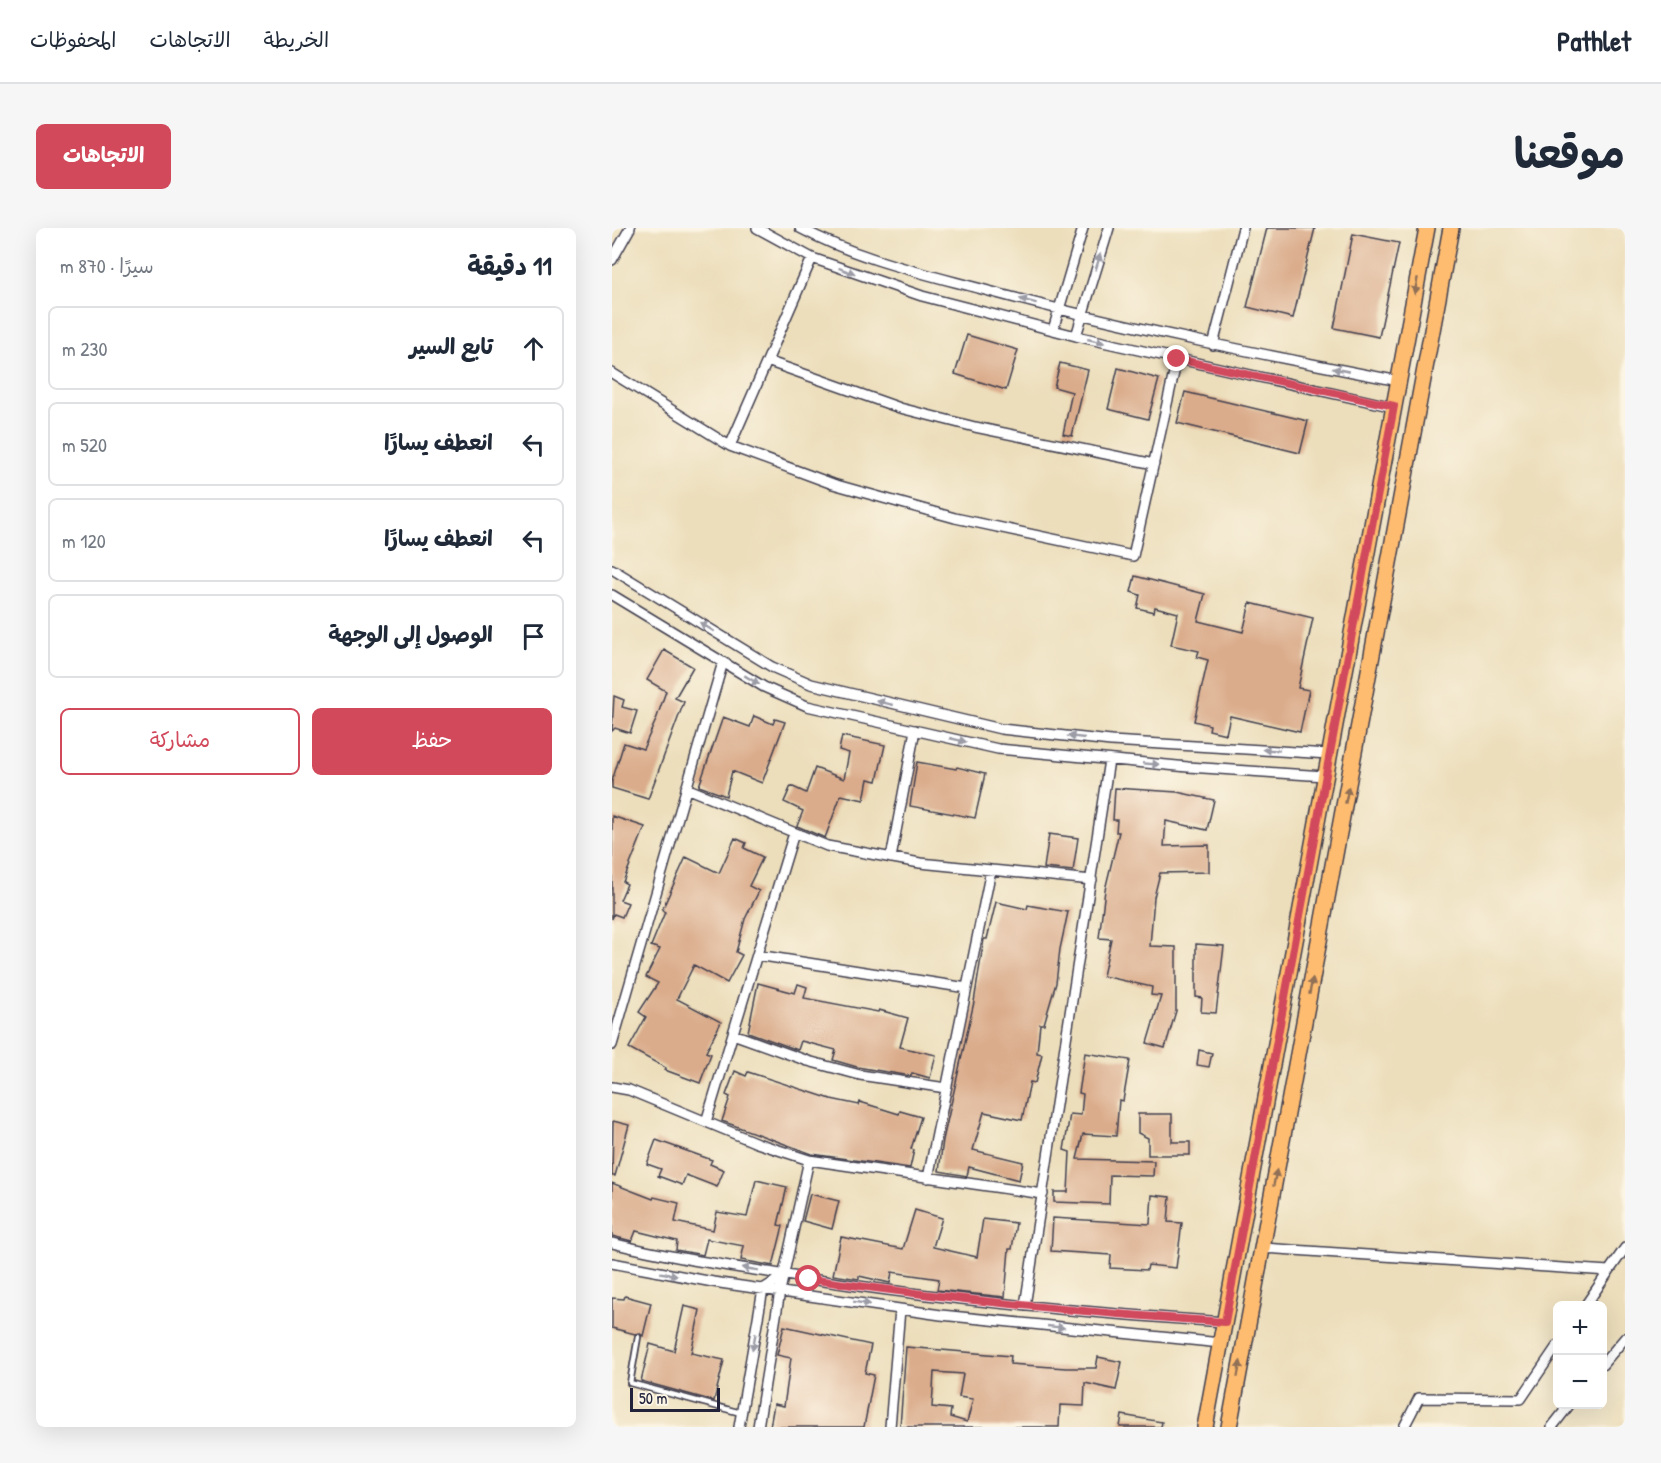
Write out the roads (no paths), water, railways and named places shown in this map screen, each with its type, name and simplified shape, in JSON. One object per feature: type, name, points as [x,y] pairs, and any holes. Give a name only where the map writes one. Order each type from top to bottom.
[{"type":"main road","points":[[1205,1427],[1427,228]]},
{"type":"main road","points":[[1229,1427],[1451,228]]},
{"type":"street","points":[[612,260],[630,228]]},
{"type":"street","points":[[757,228],[812,258],[922,296],[1076,336],[1394,406]]},
{"type":"street","points":[[800,228],[825,242],[881,262],[1059,310],[1213,345],[1399,381]]},
{"type":"street","points":[[1053,330],[1083,228]]},
{"type":"street","points":[[1076,336],[1108,228]]},
{"type":"street","points":[[1213,345],[1243,228]]},
{"type":"street","points":[[730,446],[812,258]]},
{"type":"street","points":[[612,373],[730,446],[833,484],[955,519],[1133,556],[1177,359]]},
{"type":"street","points":[[767,361],[911,410],[975,427],[1154,464]]},
{"type":"street","points":[[612,569],[772,667],[811,684],[1001,729],[1111,741],[1329,754]]},
{"type":"street","points":[[612,595],[764,687],[807,706],[998,749],[1109,760],[1325,776]]},
{"type":"street","points":[[612,1045],[723,662]]},
{"type":"street","points":[[891,858],[915,730]]},
{"type":"street","points":[[1025,1306],[1109,760]]},
{"type":"street","points":[[686,788],[827,846],[891,858],[1092,880]]},
{"type":"street","points":[[706,1122],[794,833]]},
{"type":"street","points":[[928,1178],[991,870]]},
{"type":"street","points":[[757,955],[967,988]]},
{"type":"street","points":[[733,1034],[808,1061],[860,1075],[946,1088]]},
{"type":"street","points":[[612,1087],[629,1090],[706,1122],[809,1160],[1043,1194]]},
{"type":"street","points":[[758,1427],[780,1291],[809,1160]]},
{"type":"street","points":[[612,1243],[785,1275],[935,1297],[1225,1322]]},
{"type":"street","points":[[1262,1248],[1609,1270]]},
{"type":"street","points":[[1588,1301],[1609,1270],[1621,1261],[1625,1248]]},
{"type":"street","points":[[612,1263],[763,1289],[900,1309],[1221,1343]]},
{"type":"street","points":[[739,1427],[763,1289],[785,1275]]},
{"type":"street","points":[[890,1427],[900,1309]]},
{"type":"street","points":[[1607,1359],[1625,1338]]},
{"type":"street","points":[[1404,1427],[1419,1398],[1521,1399],[1553,1352]]},
{"type":"street","points":[[1551,1427],[1566,1409]]},
{"type":"lane","points":[[638,1337],[630,1383],[741,1413]]}]
